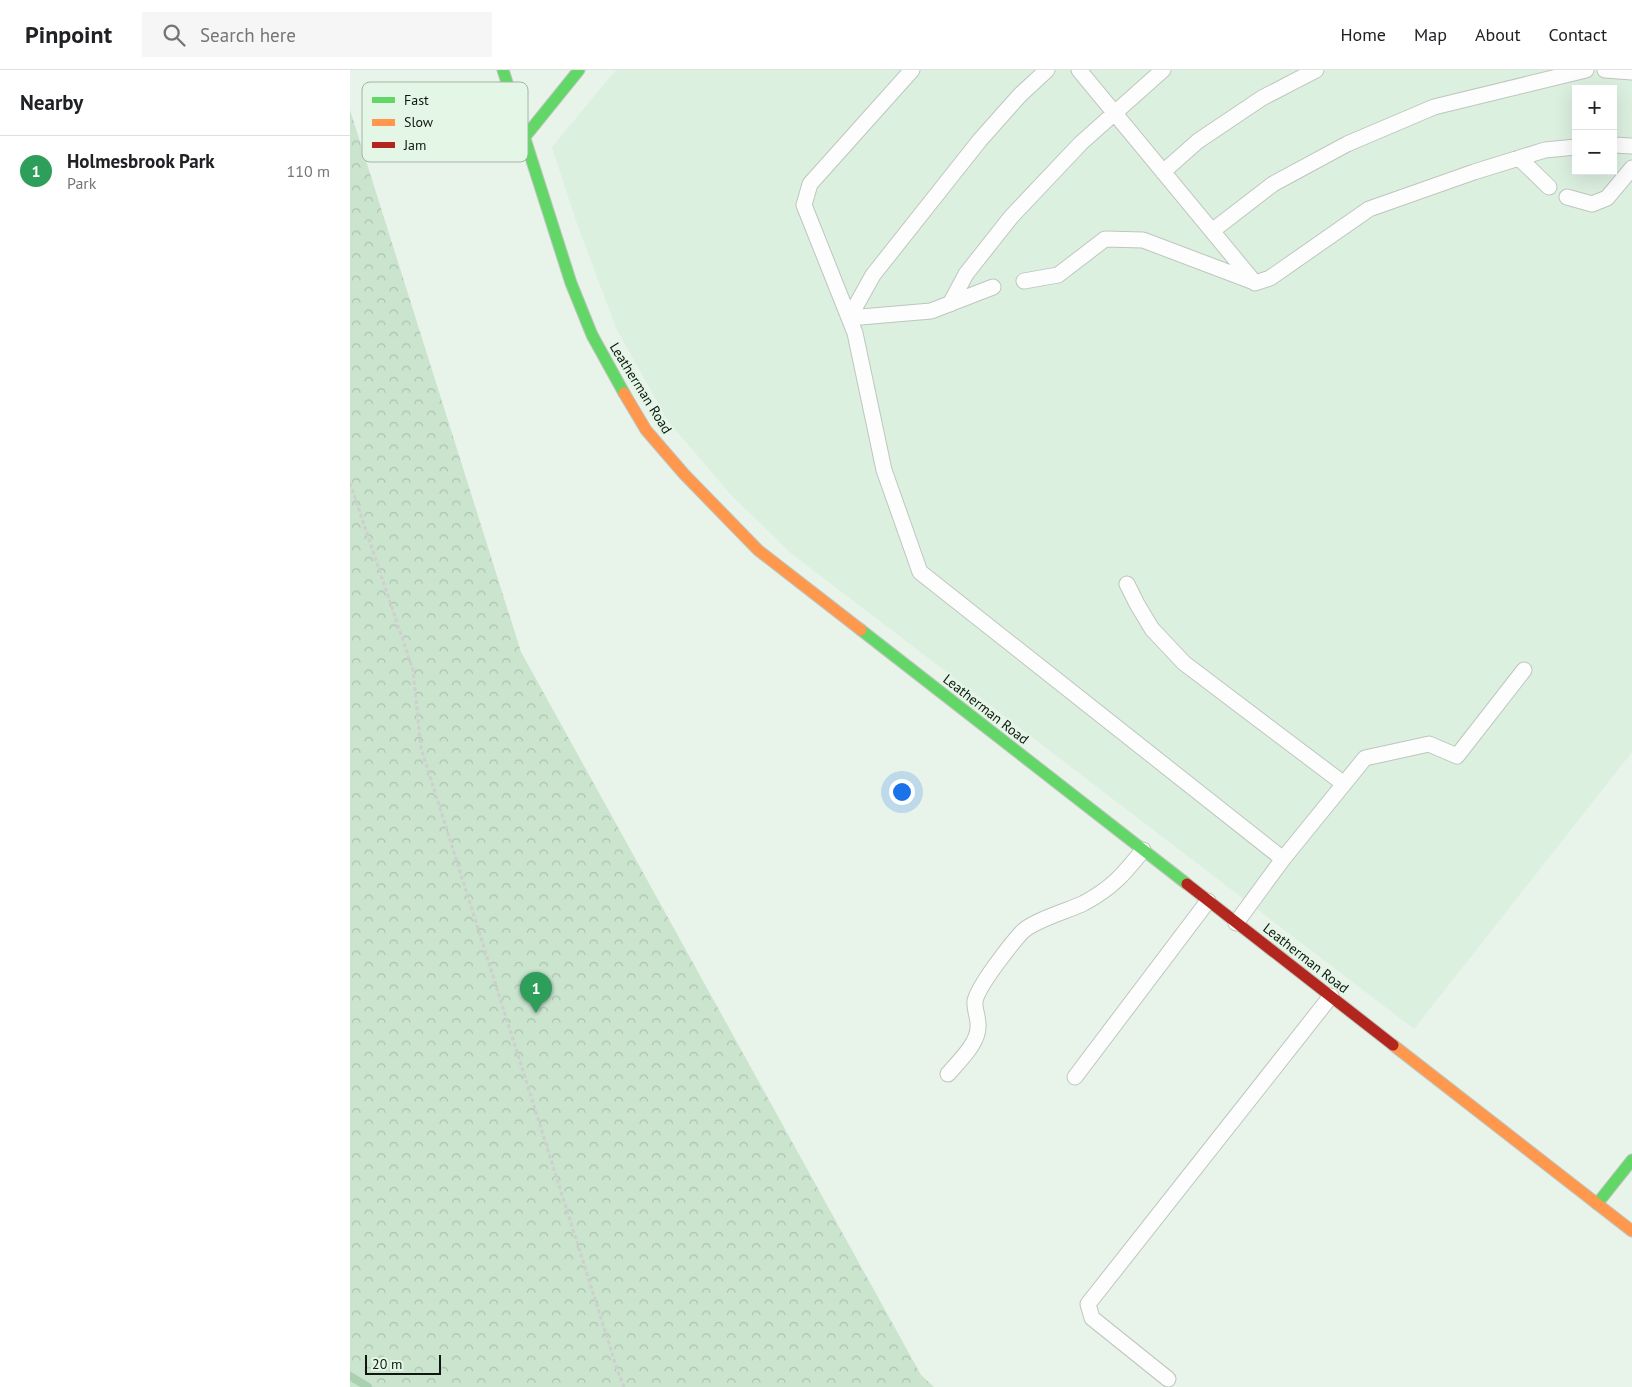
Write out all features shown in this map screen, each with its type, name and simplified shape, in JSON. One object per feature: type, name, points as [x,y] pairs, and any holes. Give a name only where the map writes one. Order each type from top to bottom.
[{"type":"street","name":"Leatherman Road","points":[[503,70],[507,82]]},
{"type":"street","points":[[528,133],[579,70]]},
{"type":"street","name":"Leatherman Road","points":[[528,150],[571,283],[592,335],[617,381],[646,430],[684,474],[758,550],[1632,1231]]},
{"type":"street","points":[[1597,1204],[1632,1160]]},
{"type":"lane","points":[[912,70],[810,184],[804,205],[855,333],[884,470],[920,572],[1283,859]]},
{"type":"lane","points":[[849,318],[873,275],[980,140],[1020,95],[1047,70]]},
{"type":"lane","points":[[1078,70],[1255,283]]},
{"type":"lane","points":[[950,304],[966,274],[1011,217],[1081,143],[1163,70]]},
{"type":"lane","points":[[1163,172],[1198,141],[1262,98],[1316,70]]},
{"type":"lane","points":[[1212,231],[1273,184],[1347,144],[1434,107],[1586,70]]},
{"type":"lane","points":[[1606,70],[1632,72]]},
{"type":"lane","points":[[1617,145],[1632,146]]},
{"type":"lane","points":[[1024,281],[1058,275],[1105,239],[1144,240],[1255,283],[1270,278],[1369,209],[1545,150],[1572,147]]},
{"type":"lane","points":[[1519,158],[1550,187]]},
{"type":"lane","points":[[1567,197],[1592,204],[1607,198],[1632,168]]},
{"type":"lane","points":[[849,318],[931,311],[993,287]]},
{"type":"lane","points":[[1127,584],[1152,629],[1184,663],[1344,784]]},
{"type":"lane","points":[[1236,923],[1283,859],[1365,758],[1428,744],[1457,756],[1524,670]]},
{"type":"lane","points":[[948,1074],[976,1040],[978,1028],[975,1002],[979,990],[1012,944],[1025,930],[1084,903],[1105,891],[1119,880],[1143,850]]},
{"type":"lane","points":[[1075,1077],[1208,901]]},
{"type":"lane","points":[[1168,1379],[1092,1318],[1088,1304],[1331,996]]},
{"type":"path","points":[[350,483],[412,670],[421,748],[624,1387]]},
{"type":"shaded area","points":[[616,70],[1632,70],[1632,752],[1414,1029],[792,554],[731,495],[668,421],[616,328],[575,218],[552,147]]},
{"type":"green space","points":[[350,110],[362,148],[362,162],[366,162],[521,652],[921,1375],[934,1387],[350,1387]]},
{"type":"waterway","points":[[350,1376],[368,1387]]},
{"type":"traffic: fast","points":[[503,70],[507,82]]},
{"type":"traffic: fast","points":[[528,133],[579,70]]},
{"type":"traffic: fast","points":[[528,148],[571,283],[592,335],[624,393]]},
{"type":"traffic: fast","points":[[861,630],[1187,884]]},
{"type":"traffic: fast","points":[[1597,1204],[1632,1160]]},
{"type":"traffic: slow","points":[[624,393],[646,430],[684,474],[758,550],[861,630]]},
{"type":"traffic: slow","points":[[1393,1045],[1632,1231]]},
{"type":"traffic: jam","points":[[1187,884],[1393,1045]]},
{"type":"place","name":"Holmesbrook Park","points":[[536,1013]]}]
